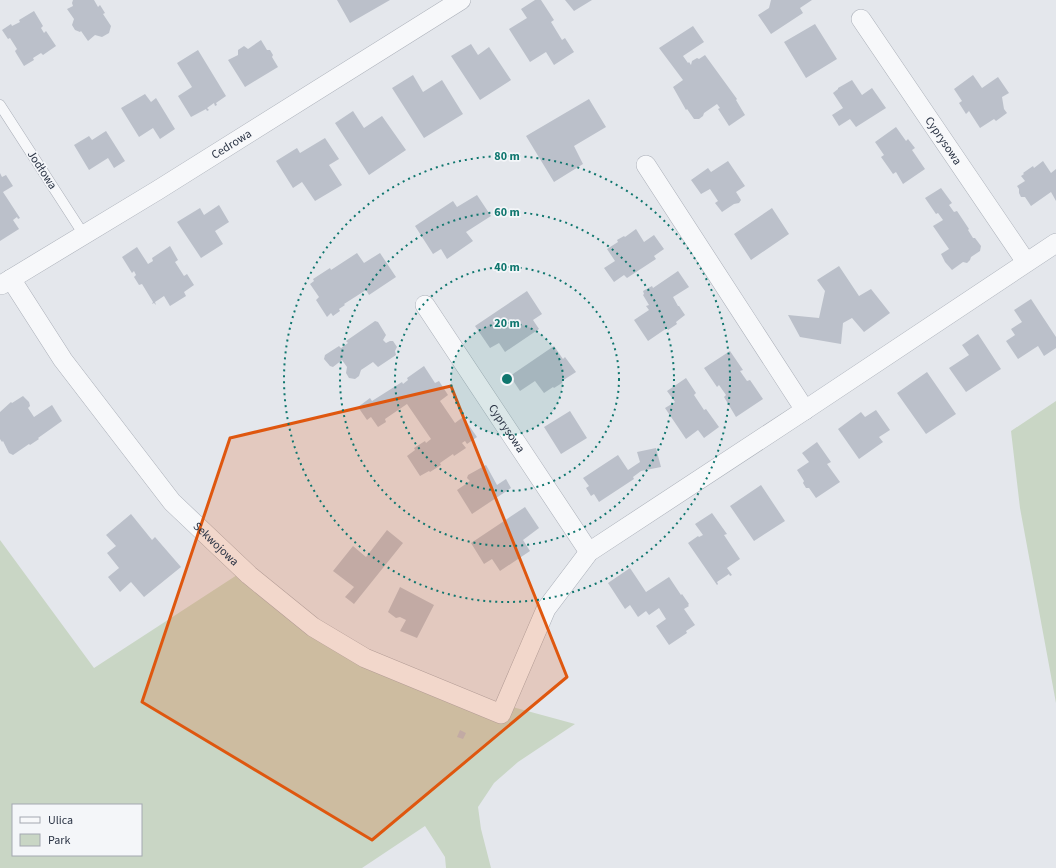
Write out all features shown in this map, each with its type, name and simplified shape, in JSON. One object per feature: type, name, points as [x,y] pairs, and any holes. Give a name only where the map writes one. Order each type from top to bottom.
[{"type":"street","name":"Cedrowa","points":[[6,283],[461,0]]},
{"type":"street","name":"Cyprysowa","points":[[861,18],[1026,262]]},
{"type":"street","points":[[646,165],[805,410]]},
{"type":"street","points":[[589,552],[1056,243]]},
{"type":"street","name":"Sekwojowa","points":[[6,283],[172,502],[249,575],[313,627],[365,658],[501,714],[546,609],[589,552]]},
{"type":"street","name":"Cyprysowa","points":[[425,305],[589,552]]},
{"type":"lane","name":"Jodłowa","points":[[0,105],[84,235]]},
{"type":"highlighted area","points":[[451,386],[567,677],[372,840],[142,702],[230,438]]},
{"type":"green space","points":[[1056,401],[1056,703],[1020,508],[1011,431]]},
{"type":"green space","points":[[0,540],[94,668],[237,575],[376,670],[575,724],[518,762],[494,783],[478,807],[481,829],[491,868],[446,868],[445,857],[425,826],[362,868],[0,868]]},
{"type":"building","points":[[73,0],[94,0],[98,7],[100,5],[105,13],[103,14],[111,26],[109,33],[102,37],[95,35],[88,41],[81,31],[75,30],[72,25],[74,19],[67,9],[73,6]]},
{"type":"building","points":[[337,0],[390,0],[350,23]]},
{"type":"building","points":[[535,0],[541,0],[554,20],[551,22],[562,40],[565,38],[574,52],[554,65],[546,52],[530,62],[509,29],[527,18],[521,9]]},
{"type":"building","points":[[565,0],[592,0],[574,11]]},
{"type":"building","points":[[771,0],[812,0],[800,8],[803,13],[771,34],[758,15],[769,8]]},
{"type":"building","points":[[34,11],[43,26],[41,28],[44,33],[46,31],[56,46],[43,55],[41,53],[33,58],[34,60],[24,66],[15,51],[17,49],[10,38],[8,39],[2,30],[11,24],[12,26],[20,22],[19,20]]},
{"type":"building","points":[[815,24],[837,59],[806,78],[784,42]]},
{"type":"building","points":[[693,26],[704,42],[683,56],[691,65],[692,61],[705,55],[737,99],[736,100],[745,115],[729,126],[718,109],[720,108],[717,104],[704,113],[699,119],[694,119],[687,109],[686,110],[673,87],[683,80],[659,48]]},
{"type":"building","points":[[261,40],[267,50],[270,50],[278,67],[245,87],[228,60],[238,55],[238,50],[244,46],[248,49]]},
{"type":"building","points":[[471,44],[478,55],[489,47],[511,80],[480,100],[451,56]]},
{"type":"building","points":[[198,50],[226,96],[216,103],[217,105],[215,106],[214,103],[207,108],[209,110],[207,111],[206,109],[191,117],[178,96],[192,87],[177,63]]},
{"type":"building","points":[[413,75],[423,92],[442,80],[463,114],[424,138],[392,88]]},
{"type":"building","points":[[973,75],[982,88],[998,77],[1009,93],[1002,97],[1004,109],[1007,113],[996,121],[994,119],[980,128],[969,111],[966,114],[959,103],[962,101],[954,89]]},
{"type":"building","points":[[852,80],[862,95],[872,88],[886,108],[856,127],[850,119],[839,126],[832,115],[843,108],[833,93],[838,88]]},
{"type":"building","points":[[145,94],[151,102],[156,98],[175,129],[160,139],[153,128],[139,137],[121,108]]},
{"type":"building","points":[[589,99],[606,127],[574,146],[583,164],[554,182],[526,136]]},
{"type":"building","points":[[353,111],[364,128],[382,116],[406,150],[369,175],[335,123]]},
{"type":"building","points":[[896,127],[906,141],[908,139],[915,148],[912,150],[925,169],[903,184],[896,172],[893,174],[881,157],[884,155],[875,142]]},
{"type":"building","points":[[106,131],[125,161],[114,168],[108,158],[89,170],[74,145],[89,136],[92,140]]},
{"type":"building","points":[[325,138],[339,159],[329,165],[342,185],[315,201],[302,182],[293,188],[276,161],[297,148],[300,153]]},
{"type":"building","points":[[728,161],[745,186],[736,192],[741,200],[739,203],[734,204],[722,212],[715,203],[718,201],[710,189],[701,194],[691,180],[708,168],[711,172]]},
{"type":"building","points":[[1043,161],[1051,173],[1056,169],[1056,201],[1051,192],[1031,206],[1025,197],[1021,197],[1017,186],[1025,181],[1021,176],[1024,174],[1023,173],[1033,166],[1034,168]]},
{"type":"building","points":[[0,173],[2,177],[6,175],[13,186],[3,192],[20,218],[18,219],[17,217],[13,220],[19,229],[0,241]]},
{"type":"building","points":[[941,188],[952,203],[949,205],[954,212],[957,211],[973,238],[975,238],[981,246],[980,251],[971,257],[967,263],[963,262],[952,270],[945,262],[941,254],[949,249],[933,226],[943,220],[938,213],[936,214],[925,198]]},
{"type":"building","points":[[477,195],[491,216],[466,232],[473,241],[447,259],[441,249],[433,254],[415,226],[453,201],[457,207]]},
{"type":"building","points":[[219,205],[229,222],[215,231],[223,244],[201,258],[177,222],[200,208],[204,215]]},
{"type":"building","points":[[772,208],[789,234],[751,260],[734,234]]},
{"type":"building","points":[[636,229],[644,242],[654,235],[664,249],[654,256],[656,259],[627,278],[624,275],[614,282],[604,268],[615,261],[607,249],[618,242],[617,240],[624,236],[625,237]]},
{"type":"building","points":[[170,246],[178,260],[175,262],[184,276],[187,274],[194,285],[184,292],[186,296],[170,306],[164,296],[155,302],[156,305],[154,303],[152,304],[153,302],[142,284],[139,285],[134,277],[136,275],[134,271],[132,273],[122,257],[137,247],[148,264],[153,261],[152,258]]},
{"type":"building","points":[[357,253],[364,263],[380,253],[396,277],[369,295],[366,290],[344,304],[345,305],[339,309],[340,311],[333,316],[331,313],[327,317],[316,300],[319,297],[310,284],[314,281],[313,279],[330,268],[331,270]]},
{"type":"building","points":[[839,266],[859,296],[871,289],[890,313],[864,332],[852,318],[843,323],[841,344],[800,337],[788,315],[819,318],[825,291],[817,280]]},
{"type":"building","points":[[678,271],[689,287],[673,297],[685,315],[676,322],[677,324],[668,330],[667,328],[648,341],[634,320],[649,310],[646,306],[649,305],[643,295],[643,291],[652,286],[653,288]]},
{"type":"building","points":[[527,291],[542,314],[533,320],[539,329],[505,352],[499,343],[490,348],[475,326]]},
{"type":"building","points":[[1031,299],[1056,337],[1056,348],[1044,356],[1038,346],[1018,359],[1006,341],[1015,335],[1011,329],[1022,322],[1014,310]]},
{"type":"building","points":[[375,321],[378,322],[386,335],[383,340],[386,343],[393,341],[397,347],[395,351],[396,355],[378,367],[373,362],[361,370],[359,376],[355,379],[349,378],[346,373],[347,367],[342,360],[333,367],[330,366],[324,359],[325,355],[339,346],[341,348],[348,343],[346,341]]},
{"type":"building","points":[[978,334],[1001,369],[966,392],[949,368],[969,355],[962,345]]},
{"type":"building","points":[[554,346],[563,359],[565,357],[576,372],[562,381],[562,383],[544,393],[535,381],[520,391],[510,376]]},
{"type":"building","points":[[730,351],[743,370],[740,371],[747,381],[750,380],[763,399],[736,417],[724,397],[726,395],[719,385],[717,387],[704,368]]},
{"type":"building","points":[[424,366],[435,383],[439,381],[448,395],[440,401],[455,423],[463,417],[477,437],[467,444],[465,441],[462,443],[466,448],[454,456],[453,454],[440,463],[441,465],[430,472],[429,471],[420,476],[407,456],[415,450],[414,448],[431,439],[407,404],[385,419],[386,422],[378,427],[371,417],[367,420],[358,407],[370,398],[372,401],[402,382],[403,384],[408,380],[407,378]]},
{"type":"building","points":[[927,372],[956,414],[926,434],[897,393]]},
{"type":"building","points":[[686,378],[696,393],[694,395],[704,410],[706,409],[719,427],[704,438],[698,430],[686,439],[665,408],[675,402],[667,391]]},
{"type":"building","points":[[23,396],[29,402],[30,406],[28,408],[34,417],[52,405],[62,421],[38,438],[39,439],[13,455],[9,453],[3,441],[2,442],[0,439],[0,412],[11,402],[12,403]]},
{"type":"building","points":[[876,410],[890,430],[879,437],[883,442],[859,459],[838,429],[861,412],[865,417]]},
{"type":"building","points":[[570,411],[587,438],[561,454],[544,427]]},
{"type":"building","points":[[817,442],[831,462],[827,464],[840,482],[816,498],[809,488],[806,488],[803,483],[804,481],[797,470],[809,462],[802,453]]},
{"type":"building","points":[[656,448],[661,467],[641,471],[633,477],[634,479],[599,502],[594,494],[591,496],[586,488],[589,486],[583,478],[618,455],[628,470],[640,462],[637,452]]},
{"type":"building","points":[[486,465],[497,485],[506,479],[511,488],[472,514],[457,490],[470,481],[467,478],[468,475]]},
{"type":"building","points":[[761,485],[785,521],[754,541],[730,506]]},
{"type":"building","points":[[525,507],[539,528],[523,540],[530,551],[500,571],[492,559],[484,564],[471,543]]},
{"type":"building","points":[[712,513],[727,534],[724,535],[740,559],[727,568],[732,575],[730,576],[729,574],[717,582],[717,585],[688,543],[698,536],[703,535],[695,524]]},
{"type":"building","points":[[131,514],[152,540],[155,537],[181,567],[144,597],[131,582],[120,592],[108,577],[119,568],[107,553],[116,546],[106,535]]},
{"type":"building","points":[[387,530],[403,543],[354,604],[345,597],[354,587],[333,571],[353,546],[366,557]]},
{"type":"building","points":[[630,568],[646,592],[669,577],[689,604],[689,606],[684,609],[695,625],[686,631],[687,633],[669,645],[656,626],[666,619],[659,608],[649,615],[646,611],[638,617],[630,605],[625,609],[608,583]]},
{"type":"building","points":[[400,587],[434,605],[417,638],[400,631],[406,620],[400,617],[396,618],[388,612]]},
{"type":"building","points":[[460,730],[466,733],[463,739],[457,737]]}]
